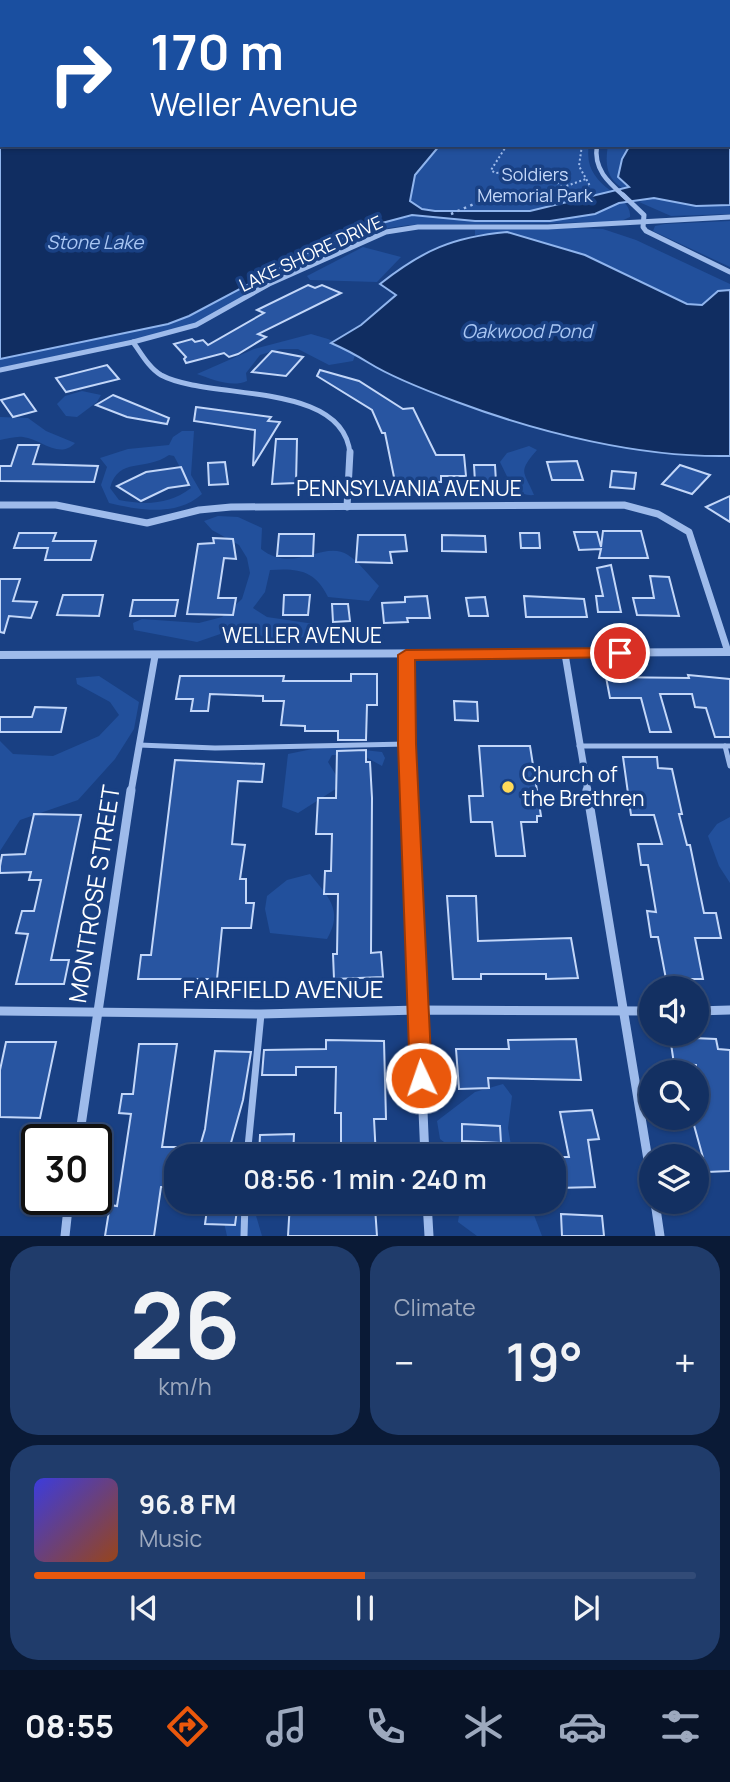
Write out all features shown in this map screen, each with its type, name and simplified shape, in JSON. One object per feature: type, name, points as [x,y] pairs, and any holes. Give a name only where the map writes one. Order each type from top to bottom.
[{"type":"street","points":[[596,147],[598,166],[603,176],[644,215],[646,231],[730,272]]},
{"type":"street","name":"LAKE SHORE DRIVE","points":[[0,370],[133,342],[209,320],[270,284],[394,230],[730,217]]},
{"type":"street","points":[[133,342],[153,369],[179,383],[282,398],[316,409],[328,416],[340,427],[349,442],[347,507]]},
{"type":"street","name":"PENNSYLVANIA AVENUE","points":[[0,505],[68,506],[147,523],[199,510],[231,507],[624,505],[655,512],[674,520],[688,533],[729,652]]},
{"type":"street","name":"WELLER AVENUE","points":[[0,655],[729,652]]},
{"type":"street","points":[[565,654],[645,1144]]},
{"type":"street","points":[[406,655],[407,744],[424,1144]]},
{"type":"street","name":"MONTROSE STREET","points":[[81,1124],[155,656]]},
{"type":"street","name":"FAIRFIELD AVENUE","points":[[0,1011],[261,1014],[418,1010],[639,1011]]},
{"type":"street","points":[[709,1011],[730,1010]]},
{"type":"street","points":[[428,1214],[429,1236]]},
{"type":"street","points":[[657,1214],[660,1236]]},
{"type":"street","points":[[65,1236],[67,1215]]},
{"type":"lane","points":[[139,746],[215,748],[407,744]]},
{"type":"lane","points":[[579,746],[727,746],[730,766]]},
{"type":"lane","points":[[248,1144],[261,1014]]},
{"type":"lane","points":[[244,1236],[245,1214]]},
{"type":"path","points":[[506,147],[491,170],[495,173],[541,172],[555,178],[560,188],[586,178]]},
{"type":"path","points":[[486,201],[577,193],[590,186],[579,166],[582,147]]},
{"type":"green space","name":"Soldiers Memorial Park","points":[[438,147],[589,147],[592,171],[599,181],[624,202],[630,217],[619,222],[409,225],[389,228],[271,281],[204,320],[167,332],[0,368],[0,359],[168,324],[189,316],[311,251],[382,223],[410,201],[415,175]]},
{"type":"green space","name":"Soldiers Memorial Park","points":[[608,147],[630,147],[630,187],[624,189],[613,181],[607,158]]},
{"type":"green space","name":"Soldiers Memorial Park","points":[[654,197],[696,206],[730,205],[730,214],[671,216],[639,202]]},
{"type":"green space","points":[[730,221],[730,267],[653,231],[655,226],[665,224]]},
{"type":"green space","points":[[603,229],[636,240],[730,284],[730,290],[718,291],[702,305],[687,304],[585,255],[507,232],[475,235],[475,230]]},
{"type":"green space","points":[[363,247],[401,257],[377,282],[310,280],[307,276]]},
{"type":"green space","points":[[311,334],[356,353],[353,361],[329,365],[298,349],[280,349],[260,355],[246,373],[247,381],[241,383],[222,382],[197,374],[254,349]]},
{"type":"green space","points":[[82,391],[101,395],[97,402],[77,417],[66,416],[57,404],[65,396]]},
{"type":"green space","points":[[0,417],[28,418],[46,431],[75,443],[63,450],[23,437],[0,440]]},
{"type":"green space","points":[[182,431],[194,431],[191,475],[202,494],[181,506],[169,509],[132,508],[109,503],[101,485],[107,467],[100,458],[128,449],[169,445],[173,437]],"holes":[[[169,455],[174,456],[191,488],[183,494],[165,501],[138,503],[119,500],[110,488],[114,478],[126,468],[151,463]]]},
{"type":"green space","points":[[529,446],[537,450],[524,472],[534,495],[517,490],[500,462],[507,453]]},
{"type":"green space","points":[[218,516],[238,517],[262,528],[261,549],[273,556],[285,559],[339,551],[348,555],[379,586],[369,601],[328,597],[317,581],[305,573],[270,570],[265,592],[253,608],[267,617],[321,625],[322,631],[297,639],[265,637],[247,631],[226,632],[197,642],[134,630],[133,623],[142,619],[199,623],[222,617],[242,599],[250,573],[247,558],[239,545],[212,530],[204,521]]},
{"type":"green space","points":[[99,676],[139,702],[134,729],[115,759],[78,800],[20,820],[0,851],[0,741],[13,754],[53,756],[99,736],[119,715],[110,702],[77,684],[76,678]]},
{"type":"green space","points":[[327,746],[382,752],[385,758],[382,766],[364,756],[332,755],[328,762],[342,785],[298,813],[282,807],[288,754]]},
{"type":"green space","points":[[730,817],[730,883],[719,866],[708,836],[717,824]]},
{"type":"green space","points":[[310,874],[332,904],[334,920],[327,939],[270,933],[265,909],[267,896],[287,880]]},
{"type":"green space","points":[[503,1084],[512,1096],[508,1128],[511,1144],[447,1144],[440,1139],[437,1121],[475,1092]]},
{"type":"green space","points":[[222,1214],[256,1214],[262,1236],[227,1236]]},
{"type":"green space","points":[[459,1214],[534,1214],[542,1236],[477,1236],[458,1222]]},
{"type":"water","name":"Stone Lake","points":[[0,147],[438,147],[415,175],[410,201],[422,209],[435,211],[530,211],[629,187],[618,177],[622,159],[629,147],[730,147],[730,205],[696,206],[654,198],[619,203],[595,214],[550,221],[475,221],[412,215],[382,223],[311,251],[189,316],[168,324],[0,359]]},
{"type":"water","name":"Oakwood Pond","points":[[507,232],[585,255],[687,304],[702,305],[718,291],[730,290],[730,456],[696,456],[626,448],[522,424],[412,384],[331,343],[361,325],[396,295],[380,284],[410,262],[439,247],[470,237]]},
{"type":"building","points":[[308,285],[315,288],[322,285],[341,293],[258,334],[266,337],[238,354],[229,357],[224,353],[186,363],[186,357],[174,344],[192,339],[195,342],[203,340],[208,345],[264,313],[257,310]]},
{"type":"building","points":[[272,351],[303,357],[286,376],[252,372]]},
{"type":"building","points":[[107,365],[119,379],[66,392],[56,378]]},
{"type":"building","points":[[320,370],[359,381],[403,409],[413,408],[436,455],[464,455],[466,476],[441,476],[441,482],[395,482],[385,433],[382,433],[372,410],[317,376]]},
{"type":"building","points":[[24,394],[36,411],[13,417],[1,400]]},
{"type":"building","points":[[113,395],[169,418],[167,424],[127,417],[96,405]]},
{"type":"building","points":[[196,407],[271,417],[268,421],[280,422],[253,466],[255,430],[194,421]]},
{"type":"building","points":[[276,439],[297,439],[296,483],[272,484]]},
{"type":"building","points":[[18,445],[39,445],[33,464],[98,466],[94,482],[0,481],[0,466],[11,466]]},
{"type":"building","points":[[577,461],[583,480],[552,480],[547,462]]},
{"type":"building","points":[[225,462],[228,484],[209,485],[208,463]]},
{"type":"building","points":[[474,465],[495,465],[496,482],[475,482]]},
{"type":"building","points":[[680,465],[710,475],[692,494],[662,484]]},
{"type":"building","points":[[181,467],[189,485],[168,488],[141,501],[117,486],[146,472]]},
{"type":"building","points":[[612,471],[636,473],[634,489],[610,487]]},
{"type":"building","points":[[730,496],[730,522],[706,507]]},
{"type":"building","points":[[603,531],[641,531],[648,558],[599,558],[601,549],[579,550],[574,532],[597,532],[601,547]]},
{"type":"building","points":[[19,533],[56,533],[53,541],[96,541],[91,560],[45,560],[48,548],[14,548]]},
{"type":"building","points":[[520,533],[539,533],[540,548],[521,548]]},
{"type":"building","points":[[279,534],[314,534],[313,556],[277,556]]},
{"type":"building","points":[[358,535],[405,535],[407,551],[390,552],[392,563],[356,562]]},
{"type":"building","points":[[442,535],[485,536],[486,552],[442,551]]},
{"type":"building","points":[[213,538],[233,539],[236,559],[224,558],[218,598],[236,598],[233,615],[187,614],[198,544],[214,543]]},
{"type":"building","points":[[611,565],[621,612],[598,612],[596,596],[603,596],[597,568]]},
{"type":"building","points":[[650,576],[669,577],[679,616],[637,615],[633,598],[654,598]]},
{"type":"building","points":[[0,579],[20,579],[13,601],[37,602],[31,618],[9,616],[4,633],[0,632]]},
{"type":"building","points":[[63,595],[103,595],[99,616],[57,615]]},
{"type":"building","points":[[284,595],[310,595],[308,615],[283,615]]},
{"type":"building","points":[[427,596],[430,618],[407,618],[408,622],[384,623],[382,603],[405,602],[405,597]]},
{"type":"building","points":[[524,596],[584,599],[587,617],[526,617]]},
{"type":"building","points":[[485,597],[488,616],[469,616],[466,598]]},
{"type":"building","points":[[133,600],[178,600],[175,616],[130,616]]},
{"type":"building","points":[[332,604],[348,604],[350,621],[333,622]]},
{"type":"building","points":[[351,674],[377,674],[377,705],[367,705],[366,740],[338,740],[338,731],[305,731],[305,726],[281,725],[284,701],[263,701],[263,696],[210,694],[208,711],[191,711],[193,699],[176,699],[180,676],[284,676],[283,681],[351,681]]},
{"type":"building","points":[[688,675],[730,679],[730,737],[715,737],[706,708],[695,707],[692,694],[660,694],[671,732],[650,732],[641,698],[610,698],[606,677],[689,678]]},
{"type":"building","points":[[454,701],[477,702],[478,721],[455,720]]},
{"type":"building","points":[[35,707],[66,708],[61,732],[0,732],[0,717],[32,717]]},
{"type":"building","points":[[479,746],[530,746],[541,816],[537,816],[537,822],[521,822],[525,856],[496,856],[492,822],[471,822],[469,796],[483,796]]},
{"type":"building","points":[[366,750],[366,762],[370,762],[372,798],[371,953],[381,952],[383,977],[334,979],[333,954],[337,954],[338,894],[324,894],[325,871],[331,871],[332,834],[316,834],[318,798],[336,798],[337,751]]},
{"type":"building","points":[[623,757],[657,757],[658,768],[672,769],[682,814],[679,814],[687,845],[690,845],[704,913],[716,913],[721,938],[695,938],[702,976],[665,976],[658,937],[651,937],[647,911],[656,912],[648,865],[641,865],[638,844],[662,844],[654,815],[631,815]]},
{"type":"building","points":[[175,760],[264,764],[262,782],[238,781],[232,844],[245,845],[240,879],[246,879],[246,903],[254,903],[251,928],[222,928],[217,979],[138,979],[141,955],[151,955]]},
{"type":"building","points":[[34,814],[81,815],[51,960],[69,960],[64,984],[16,984],[28,934],[16,933],[22,911],[34,911],[41,880],[29,880],[31,872],[0,873],[0,866],[2,855],[25,854]]},
{"type":"building","points":[[447,896],[476,896],[478,941],[571,938],[578,978],[546,979],[546,974],[481,974],[481,979],[453,979]]},
{"type":"building","points":[[576,1039],[581,1080],[488,1078],[489,1088],[459,1089],[456,1049],[509,1049],[508,1040]]},
{"type":"building","points":[[709,1039],[716,1039],[718,1049],[730,1050],[730,1171],[709,1172],[709,1144],[699,1144],[695,1130],[709,1130],[709,1060],[673,1060],[671,1046],[709,1046]]},
{"type":"building","points":[[326,1040],[384,1041],[386,1119],[374,1119],[375,1144],[341,1144],[341,1113],[335,1113],[336,1067],[296,1067],[296,1075],[262,1075],[264,1050],[326,1049]]},
{"type":"building","points":[[6,1042],[56,1042],[40,1118],[0,1117],[0,1070]]},
{"type":"building","points":[[139,1044],[177,1044],[162,1147],[164,1187],[161,1187],[154,1236],[105,1236],[108,1215],[112,1215],[112,1205],[117,1206],[131,1114],[119,1113],[122,1094],[133,1094]]},
{"type":"building","points":[[215,1051],[251,1052],[243,1100],[231,1144],[201,1144]]},
{"type":"building","points":[[592,1110],[599,1139],[588,1140],[595,1187],[566,1188],[566,1157],[569,1157],[560,1112]]},
{"type":"building","points":[[462,1124],[500,1126],[501,1143],[462,1141]]},
{"type":"building","points":[[294,1134],[294,1144],[260,1144],[260,1135]]},
{"type":"building","points":[[206,1214],[236,1214],[235,1225],[205,1224]]},
{"type":"building","points":[[289,1214],[375,1214],[377,1236],[288,1236]]},
{"type":"building","points":[[561,1214],[602,1216],[604,1236],[562,1236]]},
{"type":"place","name":"Church of the Brethren","points":[[508,787]]},
{"type":"route","points":[[421,1078],[407,744],[406,655],[620,653]]}]
